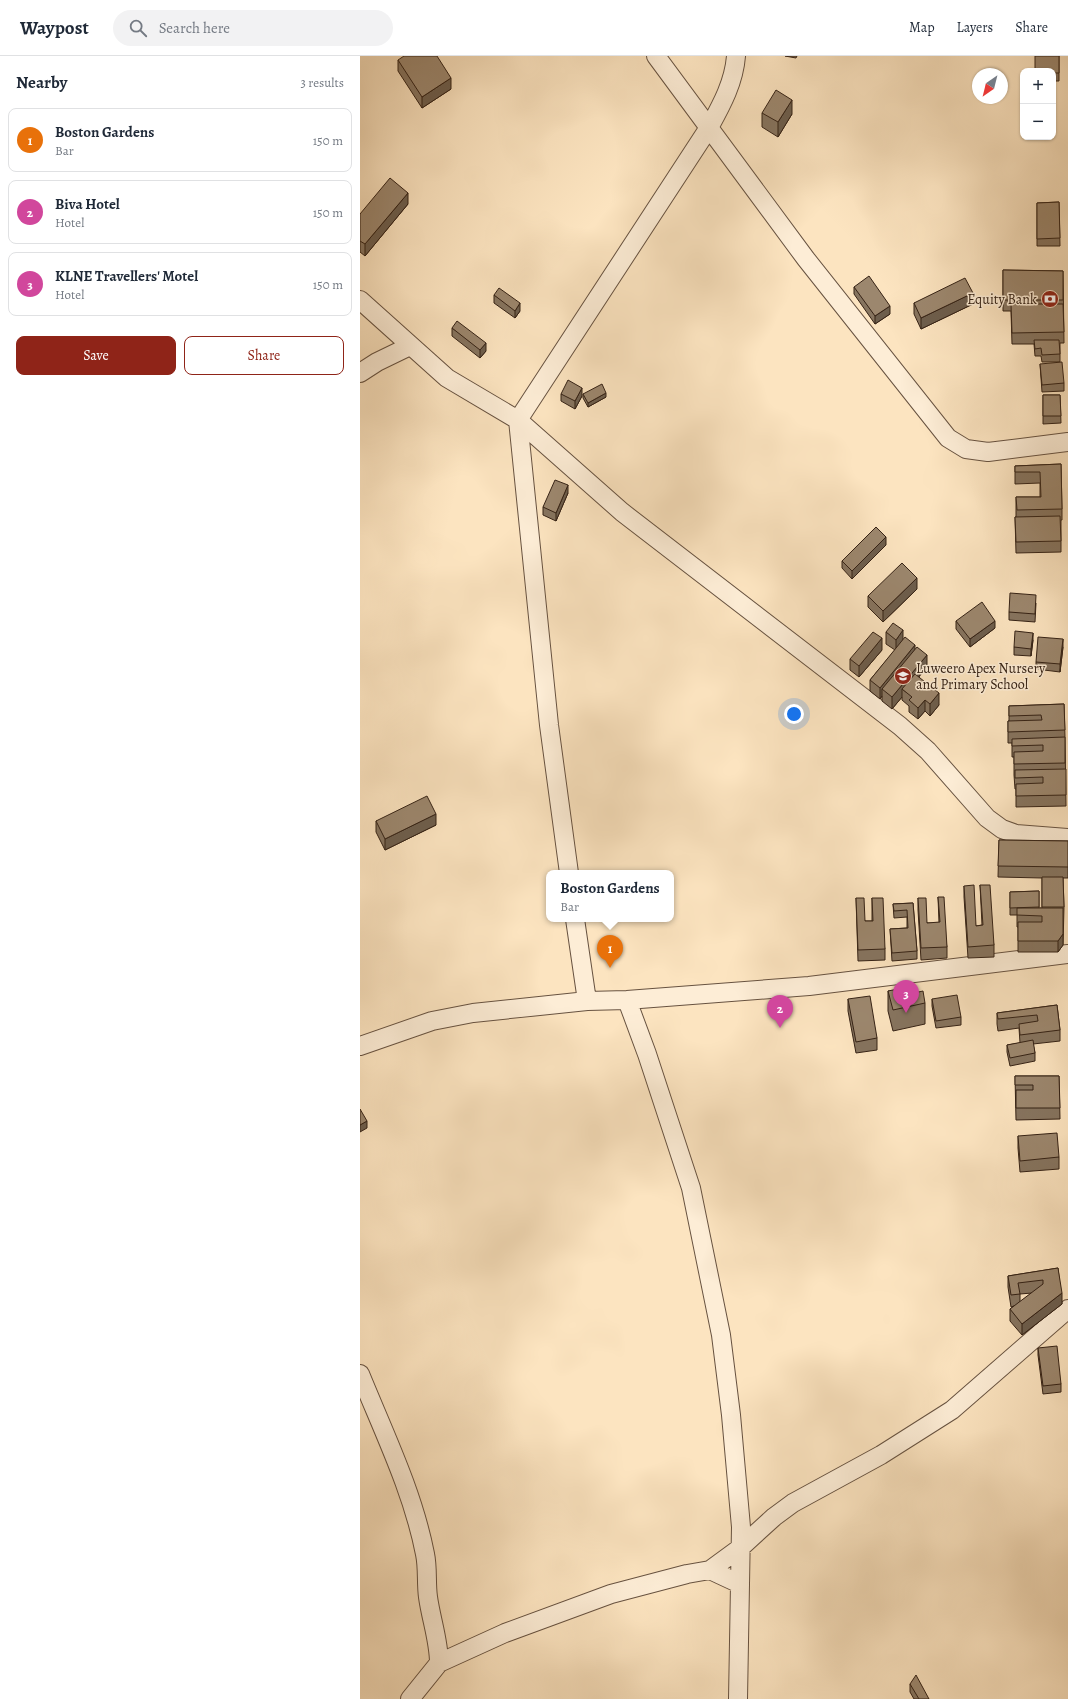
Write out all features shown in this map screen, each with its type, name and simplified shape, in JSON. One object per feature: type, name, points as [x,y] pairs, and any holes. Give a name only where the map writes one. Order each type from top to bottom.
[{"type":"street","points":[[656,56],[710,126],[806,259],[948,438],[966,449],[988,452],[1068,442]]},
{"type":"street","points":[[569,870],[549,725],[518,420],[710,126],[733,77],[736,56]]},
{"type":"street","points":[[360,300],[447,378],[518,420],[622,512],[900,726],[928,751],[987,818],[1002,829],[1016,834],[1068,838]]},
{"type":"street","points":[[360,373],[377,362],[410,346]]},
{"type":"street","points":[[576,922],[587,1001]]},
{"type":"street","points":[[360,1046],[432,1021],[473,1013],[587,1001],[627,1000],[809,986],[1068,954]]},
{"type":"street","points":[[627,1000],[647,1054],[691,1188],[707,1260],[721,1335],[731,1415],[741,1527],[738,1699]]},
{"type":"street","points":[[410,1699],[439,1663],[505,1632],[611,1594],[687,1574],[710,1570],[740,1548],[774,1517],[793,1503],[881,1455],[952,1410],[1068,1309]]},
{"type":"street","points":[[360,1374],[403,1478],[418,1528],[425,1555],[428,1595],[439,1652],[439,1663]]},
{"type":"street","points":[[710,1570],[740,1584]]},
{"type":"building","points":[[404,56],[437,56],[451,78],[422,97],[398,60]]},
{"type":"building","points":[[1035,56],[1059,56],[1059,73],[1056,73],[1056,68],[1035,68]]},
{"type":"building","points":[[776,90],[792,100],[778,122],[762,113]]},
{"type":"building","points":[[390,178],[408,193],[365,244],[360,241],[360,214]]},
{"type":"building","points":[[1059,202],[1060,238],[1037,239],[1037,203]]},
{"type":"building","points":[[1003,270],[1063,271],[1063,300],[1003,300]]},
{"type":"building","points":[[869,276],[890,306],[875,316],[854,287]]},
{"type":"building","points":[[965,278],[973,293],[921,318],[914,303]]},
{"type":"building","points":[[499,288],[520,303],[515,311],[494,295]]},
{"type":"building","points":[[1011,304],[1063,304],[1064,332],[1012,333]]},
{"type":"building","points":[[457,321],[486,343],[480,350],[452,328]]},
{"type":"building","points":[[1034,340],[1059,340],[1060,354],[1042,355],[1041,348],[1035,349]]},
{"type":"building","points":[[1062,362],[1064,383],[1042,385],[1040,364]]},
{"type":"building","points":[[568,380],[582,388],[575,401],[561,394]]},
{"type":"building","points":[[602,384],[606,393],[588,403],[583,394]]},
{"type":"building","points":[[1043,395],[1060,395],[1061,416],[1043,416]]},
{"type":"building","points":[[1061,464],[1062,509],[1017,510],[1016,497],[1041,497],[1040,472],[1015,472],[1015,466]]},
{"type":"building","points":[[555,480],[568,485],[556,513],[543,507]]},
{"type":"building","points":[[1060,516],[1061,541],[1016,542],[1015,517]]},
{"type":"building","points":[[876,527],[886,537],[852,571],[842,561]]},
{"type":"building","points":[[902,563],[917,578],[883,611],[868,596]]},
{"type":"building","points":[[1010,593],[1036,595],[1035,614],[1009,612]]},
{"type":"building","points":[[982,602],[995,621],[970,639],[956,621]]},
{"type":"building","points":[[893,623],[903,630],[896,640],[886,632]]},
{"type":"building","points":[[1015,631],[1033,633],[1031,649],[1014,647]]},
{"type":"building","points":[[873,632],[882,638],[859,666],[850,659]]},
{"type":"building","points":[[905,637],[915,645],[880,688],[870,680]]},
{"type":"building","points":[[1038,637],[1063,639],[1060,664],[1036,662]]},
{"type":"building","points":[[917,647],[927,655],[892,697],[882,689]]},
{"type":"building","points":[[915,674],[939,693],[930,704],[925,700],[918,708],[909,700],[912,697],[902,689]]},
{"type":"building","points":[[1064,704],[1065,730],[1008,732],[1008,721],[1042,720],[1041,715],[1009,716],[1009,706]]},
{"type":"building","points":[[1065,737],[1065,763],[1014,764],[1014,752],[1043,751],[1043,745],[1012,746],[1012,739]]},
{"type":"building","points":[[1066,769],[1066,795],[1016,796],[1016,784],[1043,783],[1043,777],[1015,778],[1015,770]]},
{"type":"building","points":[[427,796],[436,814],[385,839],[376,821]]},
{"type":"building","points":[[999,840],[1068,841],[1068,867],[998,866]]},
{"type":"building","points":[[1042,877],[1063,877],[1064,907],[1042,907]]},
{"type":"building","points":[[974,885],[976,926],[983,925],[980,885],[990,885],[994,945],[968,947],[964,886]]},
{"type":"building","points":[[1039,891],[1039,907],[1010,908],[1010,892]]},
{"type":"building","points":[[938,897],[944,897],[947,947],[921,948],[918,898],[926,898],[927,923],[940,922]]},
{"type":"building","points":[[856,898],[864,898],[865,921],[873,921],[872,898],[883,898],[885,949],[858,950]]},
{"type":"building","points":[[913,903],[917,951],[892,953],[890,929],[908,928],[907,910],[894,911],[893,904]]},
{"type":"building","points":[[1017,908],[1063,908],[1063,934],[1058,941],[1018,941],[1018,922],[1042,922],[1042,916],[1017,915]]},
{"type":"building","points":[[913,986],[914,993],[923,991],[925,1003],[893,1010],[888,991]]},
{"type":"building","points":[[957,995],[961,1017],[936,1021],[932,999]]},
{"type":"building","points":[[870,996],[877,1038],[856,1042],[848,999]]},
{"type":"building","points":[[1057,1005],[1060,1030],[1020,1035],[1019,1024],[1038,1021],[1037,1015],[998,1019],[997,1013]]},
{"type":"building","points":[[1033,1040],[1035,1053],[1010,1058],[1007,1045]]},
{"type":"building","points":[[1015,1076],[1059,1076],[1060,1108],[1016,1108],[1016,1090],[1033,1090],[1033,1085],[1015,1085]]},
{"type":"building","points":[[360,1109],[367,1121],[360,1125]]},
{"type":"building","points":[[1057,1133],[1059,1157],[1020,1161],[1018,1136]]},
{"type":"building","points":[[1058,1268],[1062,1293],[1022,1324],[1010,1309],[1043,1284],[1043,1280],[1018,1283],[1020,1294],[1011,1295],[1008,1276]]},
{"type":"building","points":[[1057,1346],[1061,1384],[1043,1386],[1038,1348]]},
{"type":"building","points":[[916,1675],[929,1699],[919,1699],[910,1684]]},
{"type":"place","name":"Equity Bank","points":[[1050,299]]},
{"type":"place","name":"Luweero Apex Nursery and Primary School","points":[[903,676]]},
{"type":"place","name":"Boston Gardens","points":[[610,968]]},
{"type":"place","name":"KLNE Travellers' Motel","points":[[906,1013]]},
{"type":"place","name":"Biva Hotel","points":[[780,1028]]}]
